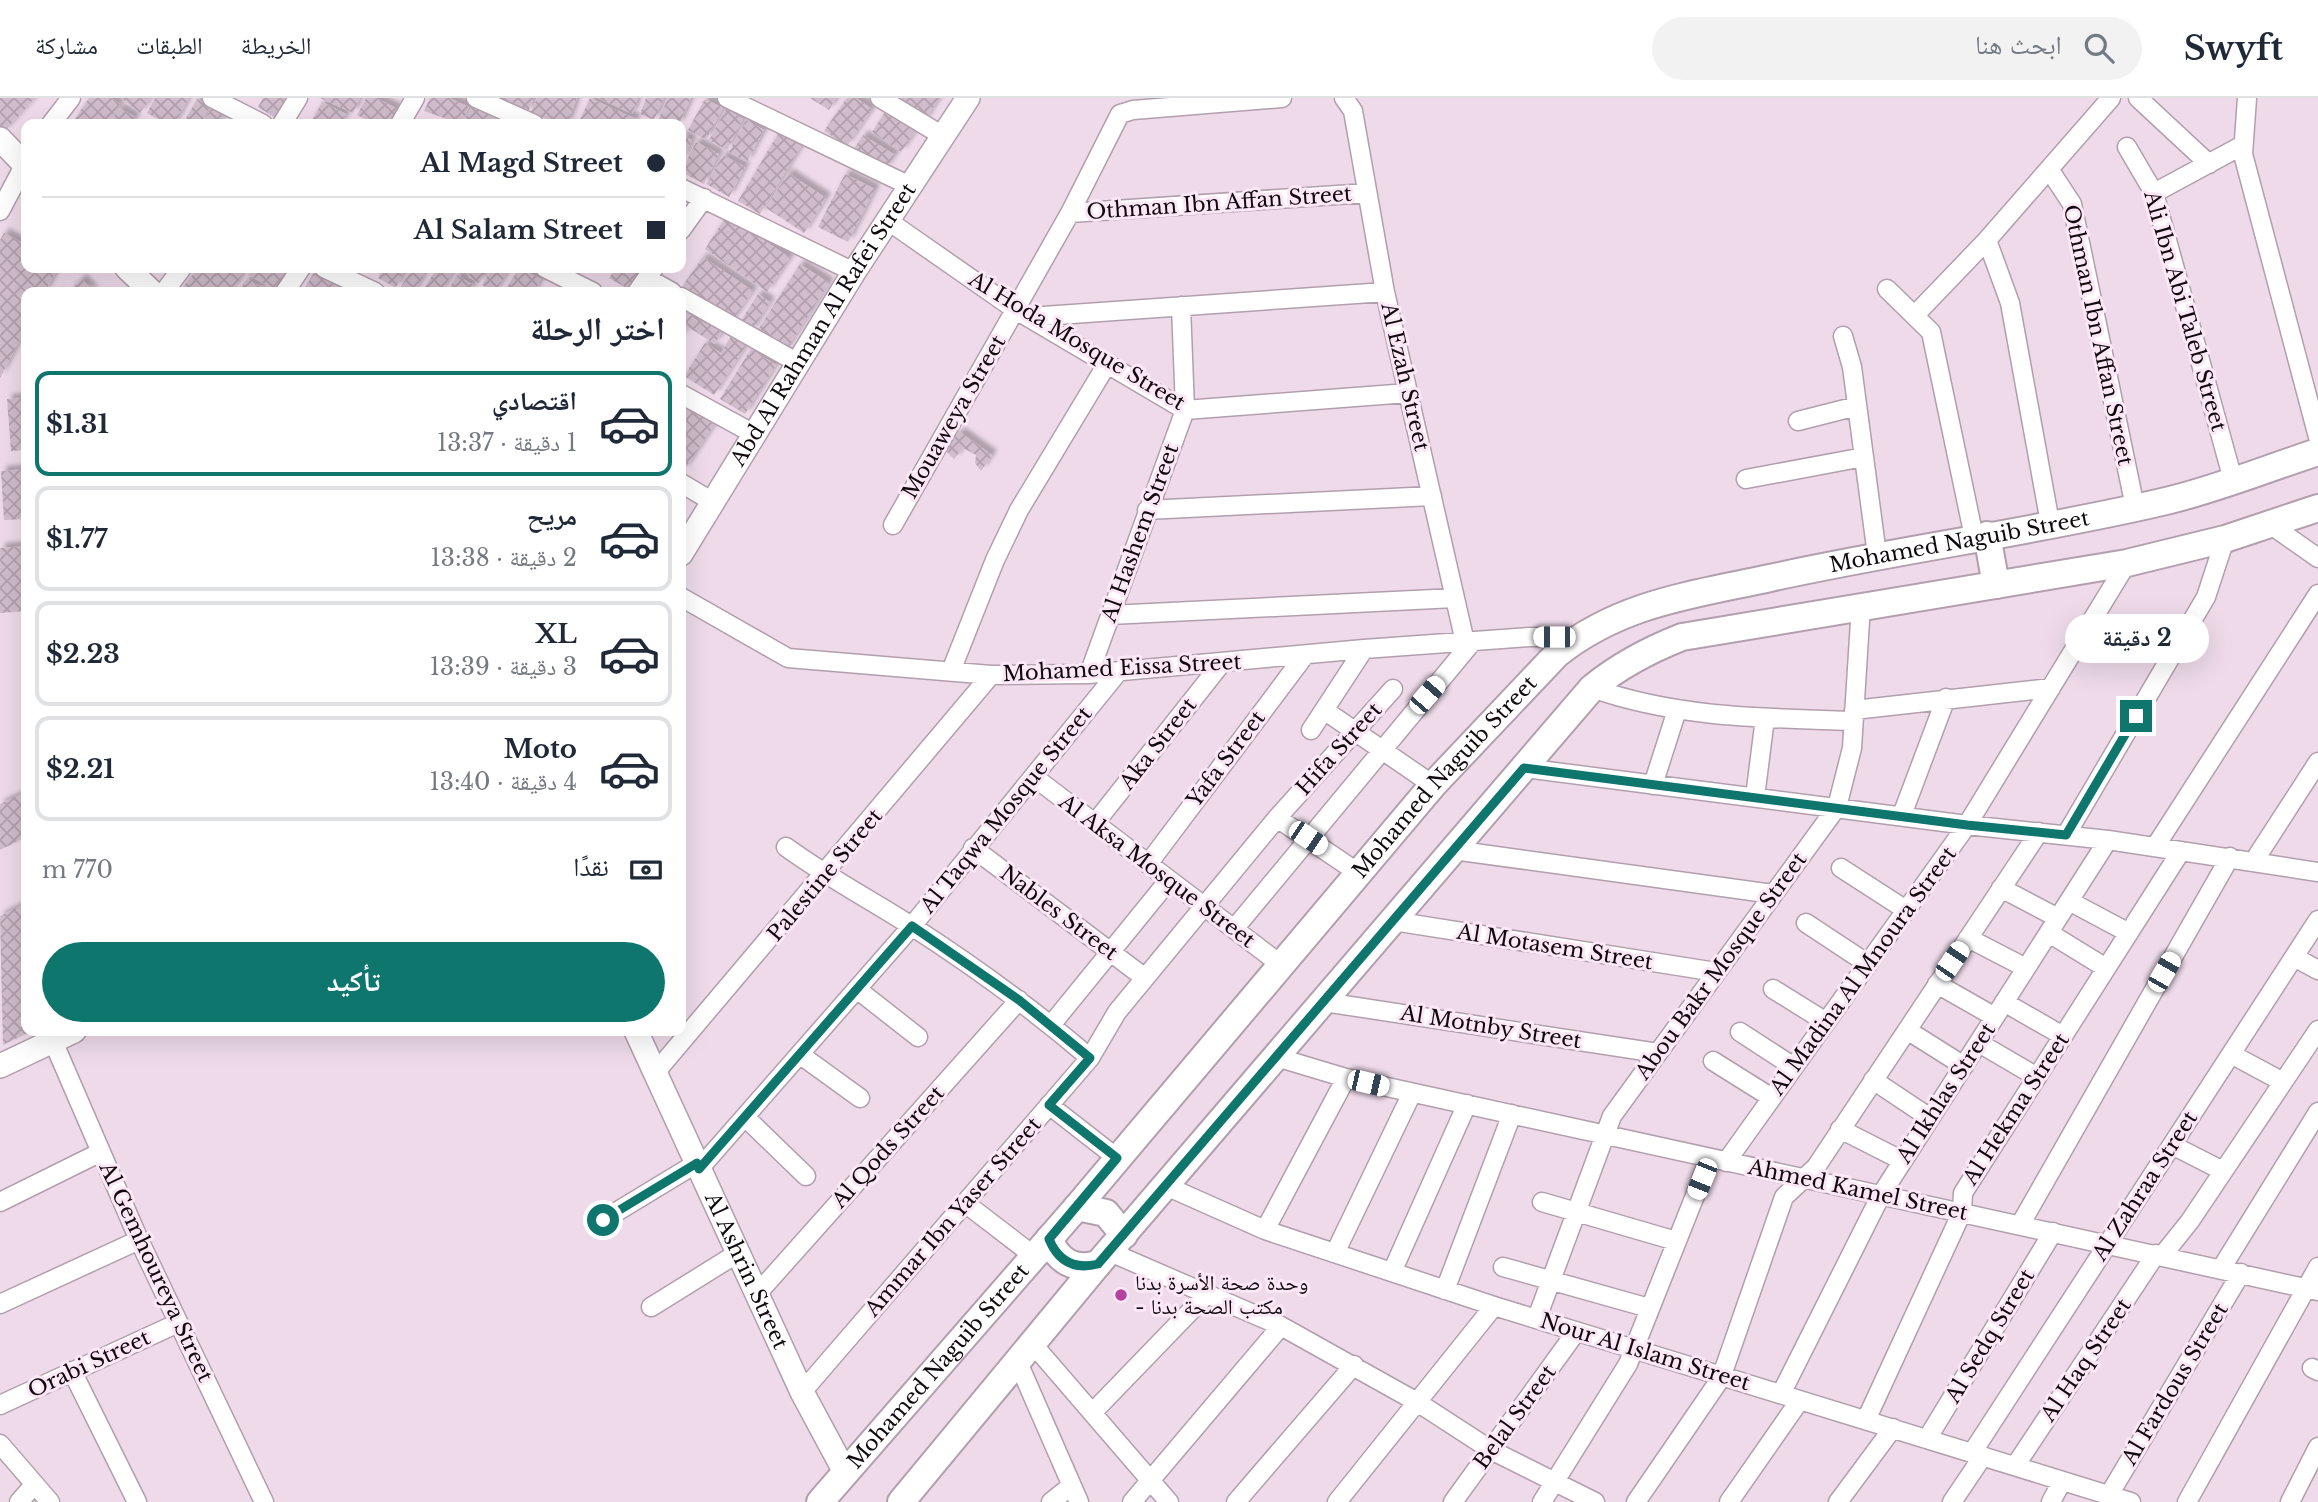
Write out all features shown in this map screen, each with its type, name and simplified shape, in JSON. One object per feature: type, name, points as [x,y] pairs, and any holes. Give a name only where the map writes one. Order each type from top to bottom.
[{"type":"main road","name":"Mohamed Naguib Street","points":[[820,1502],[1042,1248],[1433,785],[1558,654],[1579,637],[1613,617],[1650,604],[1830,564],[2167,501],[2318,452]]},
{"type":"main road","points":[[901,1502],[1024,1351],[1592,688],[1648,651],[1682,636],[1861,604],[2127,563],[2225,539],[2318,508]]},
{"type":"main road","points":[[1981,536],[1996,585]]},
{"type":"main road","points":[[1830,564],[1835,609]]},
{"type":"main road","points":[[1077,1207],[1106,1213],[1110,1250]]},
{"type":"main road","points":[[1042,1248],[1077,1267],[1110,1250]]},
{"type":"street","points":[[59,119],[71,98]]},
{"type":"street","points":[[212,98],[253,119]]},
{"type":"street","points":[[285,119],[298,98]]},
{"type":"street","points":[[403,119],[415,98]]},
{"type":"street","points":[[476,98],[520,119]]},
{"type":"street","points":[[727,98],[758,104],[910,186]]},
{"type":"street","points":[[880,98],[943,136]]},
{"type":"street","name":"Abd Al Rahman Al Rafei Street","points":[[686,546],[853,272],[968,98]]},
{"type":"street","name":"Mouaweya Street","points":[[893,525],[1022,313],[1120,114],[1133,110],[1282,98]]},
{"type":"street","points":[[1915,315],[1987,240],[2111,98]]},
{"type":"street","points":[[2138,98],[2209,164]]},
{"type":"street","points":[[2247,98],[2243,154],[2318,437]]},
{"type":"street","name":"Al Ezah Street","points":[[1349,105],[1385,292],[1455,598],[1469,641]]},
{"type":"street","points":[[0,139],[21,159]]},
{"type":"street","points":[[2154,193],[2243,145]]},
{"type":"street","name":"Ali Ibn Abi Taleb Street","points":[[2127,147],[2154,193],[2233,480]]},
{"type":"street","name":"Othman Ibn Affan Street","points":[[2049,169],[2072,204],[2135,507]]},
{"type":"street","points":[[0,212],[21,173]]},
{"type":"street","points":[[686,190],[853,272]]},
{"type":"street","name":"Othman Ibn Affan Street","points":[[1070,213],[1367,193]]},
{"type":"street","points":[[686,223],[704,198]]},
{"type":"street","name":"Al Hoda Mosque Street","points":[[887,220],[1022,313],[1185,410],[1408,393]]},
{"type":"street","points":[[1987,240],[2010,303],[2050,523]]},
{"type":"street","points":[[132,273],[147,287]]},
{"type":"street","points":[[335,273],[364,287]]},
{"type":"street","points":[[557,273],[583,287]]},
{"type":"street","points":[[646,279],[662,287]]},
{"type":"street","points":[[1886,289],[1931,332],[1981,536]]},
{"type":"street","points":[[1022,313],[1181,306],[1385,292]]},
{"type":"street","points":[[686,300],[798,363]]},
{"type":"street","name":"Al Hashem Street","points":[[1089,674],[1185,410],[1181,306]]},
{"type":"street","points":[[1843,336],[1849,354],[1877,555]]},
{"type":"street","points":[[951,671],[995,560],[1019,510],[1107,364]]},
{"type":"street","points":[[686,397],[754,434]]},
{"type":"street","points":[[1798,421],[1857,406]]},
{"type":"street","points":[[1746,478],[1864,457]]},
{"type":"street","points":[[686,486],[713,502]]},
{"type":"street","points":[[1147,510],[1432,496]]},
{"type":"street","points":[[2271,525],[2318,558]]},
{"type":"street","points":[[2066,835],[2206,597],[2225,539]]},
{"type":"street","name":"Al Madina Al Mnoura Street","points":[[1542,1502],[1628,1364],[1676,1241],[1718,1160],[1772,1098],[1967,825],[2127,563]]},
{"type":"street","points":[[2155,847],[2318,594]]},
{"type":"street","points":[[1110,615],[1455,598]]},
{"type":"street","name":"Mohamed Eissa Street","points":[[686,600],[788,658],[992,675],[1089,674],[1469,641],[1579,637]]},
{"type":"street","name":"Abou Bakr Mosque Street","points":[[1537,1318],[1612,1116],[1837,807],[1846,778],[1861,604]]},
{"type":"street","points":[[1234,929],[1469,641]]},
{"type":"street","points":[[1311,730],[1364,649]]},
{"type":"street","name":"Yafa Street","points":[[1148,864],[1305,655]]},
{"type":"street","name":"Aka Street","points":[[1095,823],[1221,664]]},
{"type":"street","name":"Al Taqwa Mosque Street","points":[[603,1220],[698,1166],[745,1117],[802,1056],[912,926],[1119,671]]},
{"type":"street","name":"Palestine Street","points":[[655,1073],[825,876],[992,675]]},
{"type":"street","points":[[1592,688],[1636,704],[1765,718],[1853,715],[1946,698],[2051,688]]},
{"type":"street","name":"Hifa Street","points":[[1205,906],[1277,818],[1393,689]]},
{"type":"street","points":[[1902,815],[1946,698]]},
{"type":"street","points":[[1324,710],[1433,785]]},
{"type":"street","points":[[1653,785],[1677,710]]},
{"type":"street","points":[[1755,797],[1765,718]]},
{"type":"street","points":[[2254,861],[2318,762]]},
{"type":"street","points":[[1524,768],[1967,825],[2108,839],[2318,872]]},
{"type":"street","name":"Al Aksa Mosque Street","points":[[1034,777],[1280,964]]},
{"type":"street","points":[[1277,818],[1357,872]]},
{"type":"street","points":[[1636,1502],[1721,1378],[1784,1196],[1797,1182],[1806,1178],[2039,832]]},
{"type":"street","name":"Al Ikhlas Street","points":[[1781,1394],[1881,1195],[2108,839]]},
{"type":"street","points":[[786,847],[825,876],[912,926],[1019,1000],[1090,1058]]},
{"type":"street","name":"Nables Street","points":[[973,848],[1145,978]]},
{"type":"street","points":[[1453,850],[1773,894]]},
{"type":"street","name":"Al Hekma Street","points":[[1866,1420],[1962,1212],[1963,1193],[2182,851]]},
{"type":"street","points":[[2020,1225],[2230,858]]},
{"type":"street","points":[[1841,868],[1906,910]]},
{"type":"street","points":[[1051,1025],[1169,880]]},
{"type":"street","points":[[2001,888],[2054,925],[2106,968]]},
{"type":"street","points":[[2069,901],[2129,933]]},
{"type":"street","name":"Ammar Ibn Yaser Street","points":[[802,1392],[1090,1058],[1117,1012],[1205,906]]},
{"type":"street","name":"Al Zahraa Street","points":[[1952,1502],[2108,1244],[2318,920]]},
{"type":"street","name":"Al Motasem Street","points":[[1393,921],[1716,972]]},
{"type":"street","points":[[1806,923],[1867,964]]},
{"type":"street","points":[[1968,939],[2026,968]]},
{"type":"street","points":[[2294,957],[2318,970]]},
{"type":"street","points":[[1937,984],[2063,1036]]},
{"type":"street","points":[[1773,989],[1826,1022]]},
{"type":"street","points":[[858,990],[918,1037]]},
{"type":"street","name":"Al Qods Street","points":[[757,1294],[1019,1000]]},
{"type":"street","name":"Al Motnby Street","points":[[1324,1002],[1658,1052]]},
{"type":"street","points":[[1907,1030],[1964,1066]]},
{"type":"street","name":"Al Haq Street","points":[[2015,1466],[2159,1255],[2223,1171],[2318,1030]]},
{"type":"street","points":[[1740,1032],[1794,1067]]},
{"type":"street","points":[[0,1066],[64,1036]]},
{"type":"street","name":"Al Ashrin Street","points":[[638,1036],[802,1392],[845,1472]]},
{"type":"street","name":"Al Gemhoureya Street","points":[[53,1041],[139,1240],[264,1502]]},
{"type":"street","points":[[1979,1043],[2037,1077]]},
{"type":"street","points":[[2231,1054],[2283,1082]]},
{"type":"street","points":[[802,1056],[860,1098]]},
{"type":"street","name":"Ahmed Kamel Street","points":[[1276,1057],[1346,1078],[1412,1093],[2312,1290]]},
{"type":"street","points":[[1713,1061],[1772,1098]]},
{"type":"street","points":[[1265,1230],[1346,1078]]},
{"type":"street","points":[[1873,1080],[1930,1118]]},
{"type":"street","points":[[1335,1253],[1412,1093]]},
{"type":"street","points":[[1392,1272],[1467,1104]]},
{"type":"street","points":[[1049,1105],[1117,1158]]},
{"type":"street","points":[[2221,1269],[2318,1112]]},
{"type":"street","points":[[1445,1290],[1512,1114]]},
{"type":"street","points":[[745,1117],[806,1177]]},
{"type":"street","points":[[1840,1129],[1903,1161]]},
{"type":"street","points":[[2172,1145],[2223,1171]]},
{"type":"street","points":[[0,1202],[101,1152]]},
{"type":"street","name":"Nour Al Islam Street","points":[[1166,1186],[1265,1230],[1445,1290],[1721,1378],[1800,1399],[2131,1502]]},
{"type":"street","points":[[1542,1202],[1676,1241]]},
{"type":"street","points":[[965,1203],[1042,1248]]},
{"type":"street","name":"Al Sedq Street","points":[[1927,1439],[2053,1232]]},
{"type":"street","points":[[0,1304],[139,1240]]},
{"type":"street","points":[[1110,1250],[1281,1326],[1417,1402],[1491,1450],[1595,1502]]},
{"type":"street","points":[[651,1307],[738,1254]]},
{"type":"street","points":[[2187,1502],[2312,1290],[2318,1266]]},
{"type":"street","points":[[1503,1267],[1649,1308]]},
{"type":"street","name":"Al Fardous Street","points":[[2109,1495],[2241,1273]]},
{"type":"street","points":[[1093,1412],[1208,1293]]},
{"type":"street","points":[[1337,1502],[1494,1306]]},
{"type":"street","name":"Orabi Street","points":[[0,1405],[178,1323]]},
{"type":"street","points":[[1132,1502],[1281,1326]]},
{"type":"street","name":"Belal Street","points":[[1454,1502],[1576,1332]]},
{"type":"street","points":[[1024,1351],[1093,1412],[1169,1502]]},
{"type":"street","points":[[1024,1351],[1075,1494],[1051,1502]]},
{"type":"street","points":[[1236,1502],[1353,1365]]},
{"type":"street","points":[[72,1371],[137,1502]]},
{"type":"street","points":[[1729,1502],[1800,1399]]},
{"type":"street","points":[[1838,1502],[1893,1428]]},
{"type":"street","points":[[0,1444],[50,1502]]},
{"type":"street","points":[[2290,1502],[2315,1459]]},
{"type":"street","points":[[2051,1502],[2063,1481]]},
{"type":"street","points":[[19,1502],[34,1485]]},
{"type":"building","points":[[0,98],[35,98],[4,132],[0,128]]},
{"type":"building","points":[[89,98],[111,98],[120,104],[110,119],[75,119]]},
{"type":"building","points":[[121,98],[150,98],[140,113]]},
{"type":"building","points":[[155,98],[189,98],[177,119],[158,119],[147,113]]},
{"type":"building","points":[[263,98],[289,98],[283,119],[277,119],[258,107]]},
{"type":"building","points":[[320,98],[360,98],[353,113]]},
{"type":"building","points":[[366,98],[376,98],[398,109],[393,119],[365,119],[357,115]]},
{"type":"building","points":[[430,98],[449,98],[469,107],[463,119],[447,119],[424,111]]},
{"type":"building","points":[[499,98],[534,98],[528,112]]},
{"type":"building","points":[[537,98],[577,98],[569,119],[546,119],[531,112]]},
{"type":"building","points":[[590,98],[636,119],[580,119]]},
{"type":"building","points":[[598,98],[638,98],[632,114]]},
{"type":"building","points":[[646,98],[664,98],[654,119],[640,114]]},
{"type":"building","points":[[668,98],[691,98],[681,119],[658,119]]},
{"type":"building","points":[[810,98],[836,98],[829,110]]},
{"type":"building","points":[[847,98],[856,98],[872,109],[847,146],[824,131]]},
{"type":"building","points":[[895,98],[939,98],[924,122]]},
{"type":"building","points":[[197,99],[210,106],[203,119],[186,119]]},
{"type":"building","points":[[705,99],[723,108],[706,140],[688,130]]},
{"type":"building","points":[[322,102],[346,114],[344,119],[313,119]]},
{"type":"building","points":[[472,106],[497,119],[465,119]]},
{"type":"building","points":[[212,107],[225,115],[222,119],[205,119]]},
{"type":"building","points":[[119,108],[135,117],[134,119],[113,119]]},
{"type":"building","points":[[726,109],[743,119],[727,150],[709,140]]},
{"type":"building","points":[[885,112],[915,132],[901,152],[872,132]]},
{"type":"building","points":[[746,120],[764,130],[747,162],[729,152]]},
{"type":"building","points":[[779,132],[801,146],[760,214],[738,201]]},
{"type":"building","points":[[863,135],[895,155],[885,169],[852,152]]},
{"type":"building","points":[[686,137],[692,140],[686,153]]},
{"type":"building","points":[[696,142],[719,154],[704,184],[686,175],[686,162]]},
{"type":"building","points":[[723,155],[745,167],[729,197],[706,184]]},
{"type":"building","points":[[788,173],[826,198],[804,233],[766,208]]},
{"type":"building","points":[[845,174],[875,189],[848,242],[818,227]]},
{"type":"building","points":[[727,215],[790,258],[767,292],[705,249]]},
{"type":"building","points":[[4,233],[21,242],[21,273],[55,273],[48,287],[21,287],[21,338],[0,378],[0,240]]},
{"type":"building","points":[[703,257],[753,291],[731,323],[686,292],[686,287],[682,287]]},
{"type":"building","points":[[800,264],[829,283],[783,355],[754,336]]},
{"type":"building","points":[[194,273],[243,274],[234,287],[183,287]]},
{"type":"building","points":[[292,273],[283,287],[271,287],[248,275]]},
{"type":"building","points":[[314,273],[325,273],[348,287],[305,287]]},
{"type":"building","points":[[380,273],[404,273],[396,287],[378,278]]},
{"type":"building","points":[[409,273],[425,273],[417,287],[401,287]]},
{"type":"building","points":[[434,273],[452,274],[444,287],[425,287]]},
{"type":"building","points":[[470,273],[486,273],[479,283],[468,277]]},
{"type":"building","points":[[490,273],[507,273],[498,287],[482,285]]},
{"type":"building","points":[[516,273],[529,273],[541,279],[537,287],[507,287]]},
{"type":"building","points":[[612,273],[640,273],[632,287],[625,287],[609,278]]},
{"type":"building","points":[[457,275],[473,285],[472,287],[450,287]]},
{"type":"building","points":[[82,279],[89,287],[73,287]]},
{"type":"building","points":[[247,279],[260,287],[241,287]]},
{"type":"building","points":[[758,294],[770,302],[751,332],[739,324]]},
{"type":"building","points":[[686,306],[723,330],[715,344],[688,327],[686,330]]},
{"type":"building","points":[[732,335],[747,344],[714,395],[686,377],[686,373],[705,343],[721,353]]},
{"type":"building","points":[[751,349],[776,365],[745,414],[720,399]]},
{"type":"building","points":[[21,398],[21,450],[11,451],[7,399]]},
{"type":"building","points":[[689,403],[716,422],[686,467],[686,408]]},
{"type":"building","points":[[960,432],[992,455],[981,471],[975,463],[976,455],[963,448],[954,459],[943,448]]},
{"type":"building","points":[[21,469],[21,519],[4,520],[1,471]]},
{"type":"building","points":[[21,546],[21,611],[0,613],[0,548]]},
{"type":"building","points":[[21,794],[21,840],[0,850],[0,804]]},
{"type":"building","points":[[21,906],[22,1036],[3,1045],[0,916]]},
{"type":"place","name":"وحدة صحة الأسرة بدنا - مكتب الصحة بدنا","points":[[1121,1295]]},
{"type":"route","points":[[603,1220],[697,1163],[699,1169],[802,1056],[912,926],[1019,1000],[1090,1058],[1049,1105],[1117,1158],[1049,1239],[1059,1257],[1068,1263],[1077,1267],[1098,1264],[1524,768],[1967,825],[2066,835],[2136,716]]}]
